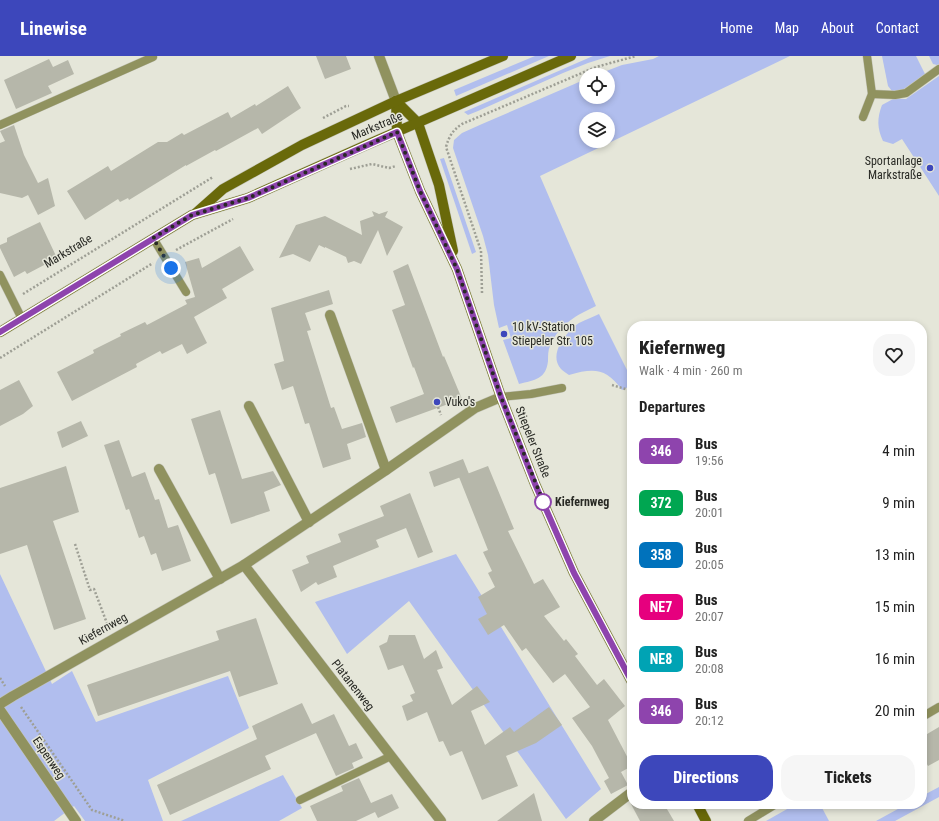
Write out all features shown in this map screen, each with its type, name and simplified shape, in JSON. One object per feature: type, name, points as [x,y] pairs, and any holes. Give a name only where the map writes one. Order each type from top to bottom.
[{"type":"main road","name":"Markstraße","points":[[0,332],[192,215],[223,189],[302,145],[396,101],[504,56]]},
{"type":"main road","name":"Markstraße","points":[[192,215],[248,198],[571,56]]},
{"type":"main road","name":"Stiepeler Straße","points":[[396,101],[418,123],[439,185],[457,269]]},
{"type":"main road","name":"Stiepeler Straße","points":[[396,101],[397,132],[420,191],[457,269],[501,397],[535,484],[574,573],[627,673]]},
{"type":"main road","points":[[700,809],[706,821]]},
{"type":"street","name":"Stiepeler Straße","points":[[379,56],[396,101]]},
{"type":"street","points":[[330,315],[386,470]]},
{"type":"street","name":"Kiefernweg","points":[[0,704],[244,565],[386,470],[475,408],[501,397]]},
{"type":"street","points":[[249,406],[309,522]]},
{"type":"street","points":[[159,469],[220,579]]},
{"type":"street","name":"Platanenweg","points":[[244,565],[441,821]]},
{"type":"street","name":"Espenweg","points":[[0,710],[75,821]]},
{"type":"street","points":[[594,821],[627,796]]},
{"type":"lane","points":[[863,117],[872,94],[867,56]]},
{"type":"lane","points":[[0,125],[153,57]]},
{"type":"lane","points":[[872,94],[895,95],[906,93],[939,69]]},
{"type":"lane","points":[[153,238],[186,292]]},
{"type":"lane","points":[[0,275],[22,318]]},
{"type":"lane","points":[[501,397],[531,394],[562,388]]},
{"type":"lane","points":[[927,714],[939,707]]},
{"type":"lane","points":[[300,800],[391,756]]},
{"type":"lane","points":[[748,821],[768,809]]},
{"type":"path","points":[[481,251],[446,147],[450,135],[462,124],[596,67],[636,56]]},
{"type":"path","points":[[317,121],[346,106]]},
{"type":"path","points":[[347,170],[372,164],[389,168]]},
{"type":"path","name":"Markstraße","points":[[13,300],[216,175]]},
{"type":"path","points":[[0,358],[164,257],[239,216]]},
{"type":"path","points":[[612,385],[627,390]]},
{"type":"path","points":[[75,544],[90,590],[94,588],[112,639]]},
{"type":"path","points":[[0,678],[92,810],[125,821]]},
{"type":"shaded area","points":[[535,56],[549,56],[456,96],[454,90]]},
{"type":"shaded area","points":[[593,56],[610,56],[563,73],[468,115],[464,112]]},
{"type":"shaded area","points":[[659,56],[790,56],[615,140],[615,112],[579,112],[579,148],[598,148],[540,176],[596,306],[569,321],[558,332],[549,348],[545,372],[535,380],[519,384],[503,340],[511,338],[507,325],[499,328],[494,305],[488,255],[453,148],[454,140],[462,133],[579,82],[579,104],[615,104],[614,68],[653,59]]},
{"type":"shaded area","points":[[882,56],[916,56],[925,74],[901,91],[892,91],[888,86]]},
{"type":"shaded area","points":[[929,56],[939,56],[939,64],[933,64]]},
{"type":"shaded area","points":[[939,76],[939,196],[902,139],[893,144],[883,141],[878,123],[882,105],[893,99],[906,99]]},
{"type":"shaded area","points":[[444,158],[476,252],[472,254],[440,159]]},
{"type":"shaded area","points":[[599,314],[627,370],[627,388],[622,390],[610,377],[599,372],[586,371],[569,375],[561,369],[556,357],[560,344],[569,332],[579,323]]},
{"type":"shaded area","points":[[456,554],[601,789],[566,819],[409,601],[347,654],[315,602]]},
{"type":"shaded area","points":[[0,574],[52,684],[72,671],[96,722],[228,676],[249,728],[148,780],[163,821],[85,821],[74,806],[54,821],[0,821]]},
{"type":"shaded area","points":[[283,775],[302,808],[279,821],[181,821]]},
{"type":"shaded area","points":[[939,787],[939,797],[927,804],[927,793]]},
{"type":"shaded area","points":[[787,809],[823,809],[829,821],[766,821]]},
{"type":"shaded area","points":[[898,809],[917,809],[895,821],[876,821]]},
{"type":"building","points":[[316,56],[346,56],[351,69],[325,79]]},
{"type":"building","points":[[49,59],[53,67],[68,60],[74,74],[48,86],[52,93],[16,109],[4,80]]},
{"type":"building","points":[[288,86],[301,108],[262,134],[258,128],[216,151],[215,150],[186,165],[129,200],[128,198],[120,202],[118,199],[85,220],[67,191],[108,166],[111,171],[158,142],[167,142],[182,133],[184,135],[228,112],[231,118],[255,104],[256,106]]},
{"type":"building","points":[[14,125],[24,155],[38,183],[48,178],[55,206],[38,215],[28,195],[22,198],[0,193],[0,143],[5,141],[0,131]]},
{"type":"building","points":[[372,211],[379,214],[388,211],[385,217],[403,227],[387,256],[378,230],[361,264],[354,261],[348,263],[346,257],[319,245],[310,262],[293,254],[279,258],[296,225],[325,216],[362,235],[360,221],[374,216]]},
{"type":"building","points":[[40,222],[56,256],[45,261],[46,264],[27,274],[25,271],[14,277],[0,248],[0,245],[7,242],[7,238]]},
{"type":"building","points":[[240,246],[254,270],[222,289],[227,298],[194,317],[207,343],[187,354],[182,344],[162,354],[160,351],[136,364],[137,367],[72,401],[57,372],[94,353],[93,350],[121,336],[120,334],[145,322],[147,325],[187,304],[185,300],[195,297],[185,262],[199,258],[202,268]]},
{"type":"building","points":[[408,264],[443,357],[444,356],[462,399],[396,423],[390,407],[424,394],[392,310],[405,305],[393,271]]},
{"type":"building","points":[[329,290],[333,304],[305,313],[311,330],[307,331],[331,408],[334,407],[342,429],[362,423],[366,437],[347,444],[351,459],[323,468],[309,423],[305,424],[293,386],[282,390],[274,364],[284,361],[271,308]]},
{"type":"building","points":[[19,380],[33,406],[23,414],[0,426],[0,390]]},
{"type":"building","points":[[220,410],[242,479],[273,471],[281,485],[264,492],[270,511],[231,524],[215,473],[209,475],[191,419]]},
{"type":"building","points":[[81,421],[88,436],[62,448],[57,432]]},
{"type":"building","points":[[119,440],[132,477],[145,472],[155,500],[159,499],[168,528],[178,525],[191,561],[162,571],[156,553],[151,555],[144,536],[139,538],[129,509],[126,510],[104,445]]},
{"type":"building","points":[[463,459],[469,474],[434,487],[429,472]]},
{"type":"building","points":[[66,466],[79,512],[53,521],[86,619],[54,630],[27,545],[0,554],[0,488]]},
{"type":"building","points":[[488,466],[514,529],[508,531],[534,584],[543,579],[560,607],[544,616],[564,641],[566,639],[578,654],[575,656],[597,685],[604,679],[625,706],[608,720],[627,756],[627,769],[621,772],[627,786],[611,794],[604,781],[609,778],[592,746],[572,718],[590,707],[565,674],[553,683],[526,648],[522,651],[504,625],[488,635],[478,619],[487,614],[478,597],[495,587],[488,573],[492,571],[483,552],[488,550],[459,477]]},
{"type":"building","points":[[410,493],[433,552],[418,558],[406,528],[376,540],[379,547],[333,566],[337,577],[318,585],[316,582],[301,592],[292,570],[309,563],[306,556],[341,542],[338,534],[384,516],[380,506]]},
{"type":"building","points":[[256,618],[278,684],[239,697],[230,671],[98,716],[87,685],[219,640],[216,631]]},
{"type":"building","points":[[389,635],[415,635],[424,659],[436,650],[443,668],[437,670],[452,705],[477,686],[490,702],[471,711],[485,745],[510,727],[514,732],[549,707],[562,725],[536,743],[506,756],[518,786],[482,800],[462,751],[450,756],[443,741],[439,742],[427,712],[407,721],[402,706],[413,701],[410,695],[415,693],[403,665],[388,670],[379,646],[387,642]]},
{"type":"building","points":[[302,703],[312,724],[334,714],[349,746],[356,743],[363,758],[352,763],[354,768],[336,776],[316,733],[265,756],[271,769],[170,815],[157,785],[257,739],[252,726]]},
{"type":"building","points":[[939,727],[939,760],[928,766],[927,764],[927,734]]},
{"type":"building","points":[[359,778],[371,803],[392,794],[399,808],[378,818],[375,812],[356,821],[317,821],[310,806],[343,791],[341,786]]},
{"type":"building","points":[[534,793],[542,821],[497,821]]},
{"type":"building","points":[[634,809],[667,809],[674,821],[640,821]]},
{"type":"bus line","name":"346","points":[[0,332],[192,215],[248,198],[397,132],[420,191],[457,269],[501,397],[535,484],[574,573],[627,673]]},
{"type":"place","name":"Sportanlage Markstraße","points":[[930,168]]},
{"type":"place","name":"10 kV-Station Stiepeler Str. 105","points":[[504,334]]},
{"type":"place","name":"Vuko's","points":[[437,402]]},
{"type":"place","name":"Kiefernweg","points":[[543,502]]},
{"type":"route","points":[[171,268],[153,238],[192,215],[248,198],[397,132],[420,191],[457,269],[501,397],[545,506],[543,502]]}]
